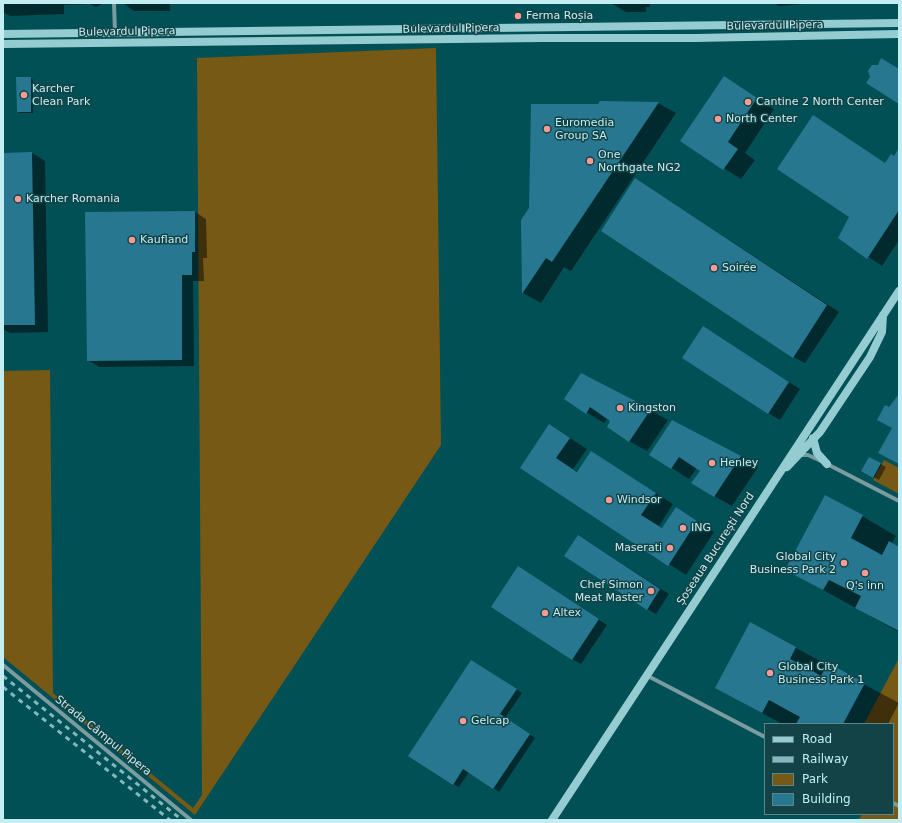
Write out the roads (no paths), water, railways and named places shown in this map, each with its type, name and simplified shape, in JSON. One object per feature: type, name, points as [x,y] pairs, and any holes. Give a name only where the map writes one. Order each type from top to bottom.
[{"type":"main road","name":"Bulevardul Pipera","points":[[3,34],[899,23]]},
{"type":"main road","name":"Bulevardul Pipera","points":[[3,44],[542,38],[696,38],[899,34]]},
{"type":"main road","name":"Șoseaua București Nord","points":[[552,820],[899,291]]},
{"type":"main road","points":[[779,474],[813,441],[875,348],[883,326],[883,315]]},
{"type":"main road","points":[[818,414],[813,441],[817,453],[827,464]]},
{"type":"street","points":[[114,3],[115,32]]},
{"type":"street","points":[[789,458],[800,454],[811,456],[899,502]]},
{"type":"street","name":"Strada Câmpul Pipera","points":[[3,665],[191,820]]},
{"type":"street","points":[[646,675],[764,736]]},
{"type":"railway","points":[[3,676],[182,820]]},
{"type":"railway","points":[[3,687],[170,820]]},
{"type":"place","name":"Ferma Roșia","points":[[518,16]]},
{"type":"place","name":"Karcher Clean Park","points":[[24,95]]},
{"type":"place","name":"Cantine 2 North Center","points":[[748,102]]},
{"type":"place","name":"North Center","points":[[718,119]]},
{"type":"place","name":"Euromedia Group SA","points":[[547,129]]},
{"type":"place","name":"One Northgate NG2","points":[[590,161]]},
{"type":"place","name":"Karcher Romania","points":[[18,199]]},
{"type":"place","name":"Kaufland","points":[[132,240]]},
{"type":"place","name":"Soirée","points":[[714,268]]},
{"type":"place","name":"Kingston","points":[[620,408]]},
{"type":"place","name":"Henley","points":[[712,463]]},
{"type":"place","name":"Windsor","points":[[609,500]]},
{"type":"place","name":"ING","points":[[683,528]]},
{"type":"place","name":"Maserati","points":[[670,548]]},
{"type":"place","name":"Global City Business Park 2","points":[[844,563]]},
{"type":"place","name":"Q's inn","points":[[865,573]]},
{"type":"place","name":"Chef Simon Meat Master","points":[[651,591]]},
{"type":"place","name":"Altex","points":[[545,613]]},
{"type":"place","name":"Global City Business Park 1","points":[[770,673]]},
{"type":"place","name":"Gelcap","points":[[463,721]]}]
